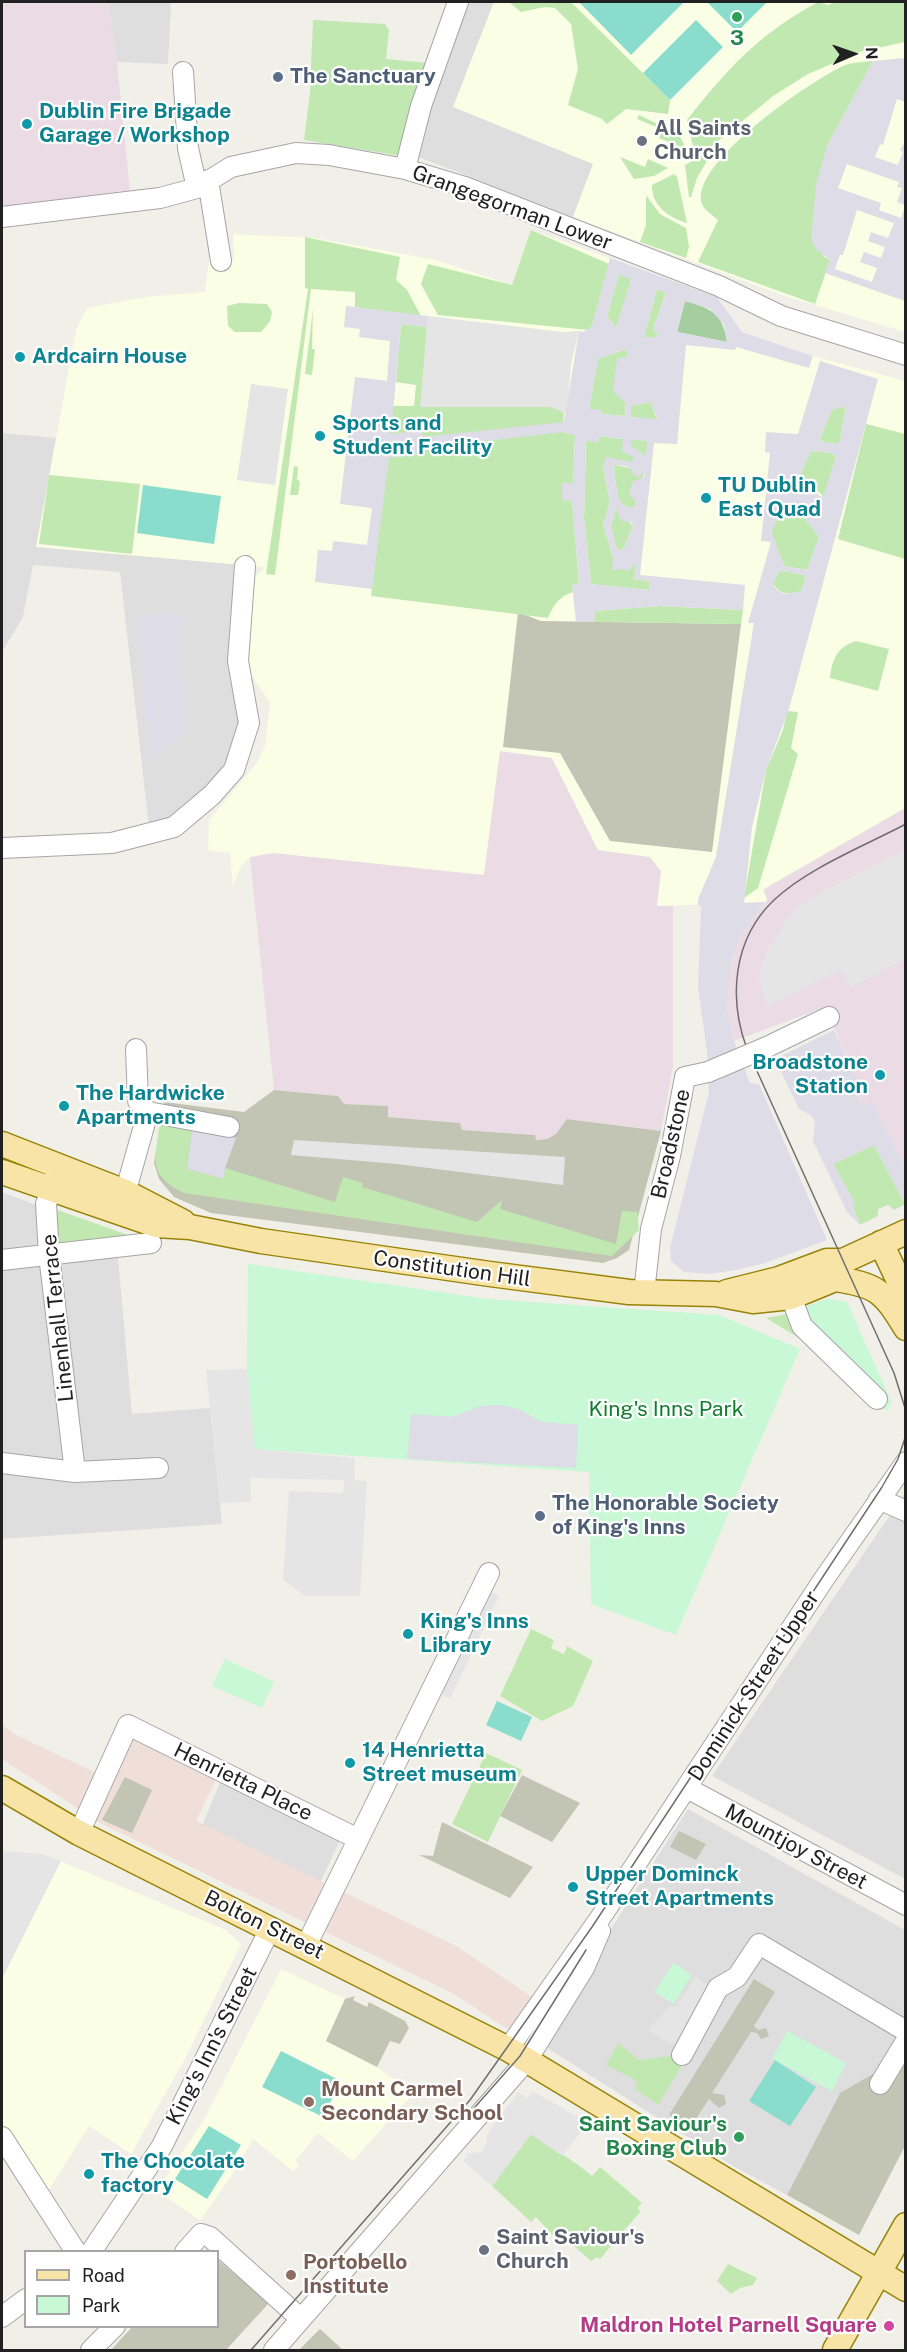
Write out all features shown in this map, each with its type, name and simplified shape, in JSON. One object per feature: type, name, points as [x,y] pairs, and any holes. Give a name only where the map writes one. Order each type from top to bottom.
[{"type":"main road","points":[[2,1144],[59,1166],[122,1203]]},
{"type":"main road","points":[[2,1172],[51,1190],[122,1203]]},
{"type":"main road","name":"Constitution Hill","points":[[122,1203],[156,1225],[190,1227],[378,1259],[644,1293],[716,1294],[753,1301],[791,1297],[881,1243],[905,1233]]},
{"type":"main road","points":[[881,1243],[906,1296]]},
{"type":"main road","name":"Constitution Hill","points":[[716,1294],[779,1279],[827,1262],[839,1270]]},
{"type":"main road","points":[[839,1270],[852,1282],[878,1291],[887,1298],[906,1328]]},
{"type":"main road","name":"Bolton Street","points":[[2,1788],[79,1833],[518,2055],[906,2289]]},
{"type":"main road","points":[[835,2350],[906,2225]]},
{"type":"street","points":[[405,169],[421,106],[458,2]]},
{"type":"street","points":[[183,72],[188,148],[202,184],[213,198],[221,261]]},
{"type":"street","name":"Grangegorman Lower","points":[[2,217],[160,198],[202,184],[231,167],[296,153],[329,155],[405,169],[476,191],[719,286],[781,316],[906,355]]},
{"type":"street","points":[[2,848],[112,843],[174,827],[212,795],[234,770],[249,723],[238,661],[245,566]]},
{"type":"street","name":"Broadstone","points":[[644,1293],[651,1229],[670,1156],[685,1077],[708,1072],[829,1017]]},
{"type":"street","points":[[136,1049],[138,1101],[148,1112],[229,1127]]},
{"type":"street","points":[[122,1203],[148,1112]]},
{"type":"street","name":"Linenhall Terrace","points":[[59,1166],[46,1204],[49,1255],[75,1472]]},
{"type":"street","points":[[2,1260],[151,1243]]},
{"type":"street","points":[[791,1297],[802,1326],[878,1399]]},
{"type":"street","name":"Dominick Street Upper","points":[[274,2350],[518,2055],[584,1968],[605,1911],[879,1499],[906,1462]]},
{"type":"street","points":[[2,1463],[75,1472],[158,1468]]},
{"type":"street","points":[[879,1499],[906,1511]]},
{"type":"street","points":[[306,1946],[489,1573]]},
{"type":"street","name":"Henrietta Place","points":[[79,1833],[128,1725],[358,1839]]},
{"type":"street","name":"Mountjoy Street","points":[[687,1788],[905,1903]]},
{"type":"street","name":"King's Inn's Street","points":[[90,2250],[162,2146],[270,1929]]},
{"type":"street","points":[[682,2055],[718,1988],[737,1977],[759,1944],[906,2031]]},
{"type":"street","points":[[879,2084],[906,2041]]},
{"type":"street","points":[[2,2137],[88,2250]]},
{"type":"street","points":[[187,2250],[201,2234],[210,2237],[301,2319]]},
{"type":"street","points":[[2,2316],[24,2300]]},
{"type":"street","points":[[91,2350],[113,2328]]},
{"type":"shaded area","points":[[2,2],[108,2],[117,62],[130,190],[2,207]]},
{"type":"shaded area","points":[[108,2],[171,2],[168,64],[117,62]]},
{"type":"shaded area","points":[[460,2],[494,2],[465,76],[593,164],[573,217],[411,154]]},
{"type":"shaded area","points":[[494,2],[905,2],[905,332],[785,296],[573,217],[593,164],[453,107]]},
{"type":"shaded area","points":[[579,2],[684,2],[631,55]]},
{"type":"shaded area","name":"3","points":[[707,2],[767,2],[737,32]]},
{"type":"shaded area","points":[[696,20],[723,47],[670,100],[643,73]]},
{"type":"shaded area","points":[[905,58],[905,102],[897,99],[883,145],[880,144],[875,157],[898,165],[903,152],[900,150],[905,142],[905,205],[897,202],[902,188],[897,187],[899,182],[847,164],[838,188],[881,203],[879,210],[901,218],[905,206],[905,301],[825,273],[830,260],[817,250],[811,240],[816,184],[827,146],[873,61]],"holes":[[[857,210],[894,223],[888,238],[871,232],[868,241],[885,247],[881,258],[864,252],[860,262],[877,268],[872,282],[835,269],[840,255],[843,255]]]},
{"type":"shaded area","points":[[531,230],[717,297],[742,332],[813,356],[905,381],[905,808],[763,889],[767,900],[765,902],[657,906],[661,871],[650,857],[598,850],[552,758],[500,751],[484,875],[273,853],[250,857],[240,868],[233,887],[230,853],[208,850],[209,820],[257,763],[265,746],[270,703],[250,673],[247,654],[255,577],[265,567],[36,547],[76,330],[87,308],[146,297],[205,292],[209,262],[234,259],[233,234],[315,238],[436,260],[517,287],[539,235]]},
{"type":"shaded area","points":[[610,258],[717,297],[742,332],[813,356],[809,368],[736,347],[735,350],[686,345],[677,444],[654,443],[640,575],[745,585],[743,610],[659,606],[595,611],[594,622],[576,622],[572,585],[579,583],[572,501],[562,500],[562,483],[573,483],[575,435],[563,432],[425,448],[425,454],[389,458],[372,589],[315,582],[318,550],[332,551],[333,541],[367,545],[372,508],[340,504],[355,377],[387,381],[390,341],[359,337],[360,329],[344,327],[346,306],[428,316],[427,327],[401,324],[391,434],[422,431],[423,437],[564,422],[579,331],[584,332],[592,326]],"holes":[[[619,275],[631,279],[616,328],[607,316]],[[657,289],[666,293],[653,330],[659,334],[654,338],[644,337]],[[685,301],[710,309],[724,325],[727,342],[677,332]],[[626,349],[628,357],[617,358],[613,391],[626,403],[625,416],[602,414],[601,410],[589,409],[598,359]],[[651,402],[657,419],[631,417],[631,406]],[[599,436],[623,439],[622,451],[635,458],[632,462],[606,457],[603,466],[610,503],[603,525],[613,557],[612,570],[628,571],[636,563],[634,579],[650,581],[649,590],[591,584],[584,519],[586,441],[598,442]],[[631,440],[647,441],[646,456],[631,446]],[[613,465],[626,466],[632,470],[631,473],[639,477],[645,471],[644,477],[632,482],[629,495],[636,501],[634,508],[624,506],[618,497]],[[616,508],[621,521],[631,522],[633,526],[623,550],[617,549],[611,526]]]},
{"type":"shaded area","points":[[428,316],[562,332],[579,331],[571,364],[567,414],[551,407],[420,407]]},
{"type":"shaded area","points":[[820,361],[878,379],[789,709],[766,770],[752,827],[744,903],[765,902],[740,937],[731,962],[727,1008],[734,1041],[750,1083],[759,1084],[827,1240],[765,1263],[736,1270],[708,1274],[684,1272],[671,1261],[670,1248],[709,1092],[707,1051],[698,988],[701,906],[698,905],[698,899],[716,857],[754,623],[748,623],[771,542],[761,541],[770,453],[765,452],[766,432],[798,434]],"holes":[[[846,406],[840,441],[836,444],[819,441],[832,410]],[[813,451],[831,453],[836,457],[823,497],[800,475]],[[791,510],[802,515],[819,537],[807,570],[784,566],[771,532],[781,511]],[[778,572],[804,575],[806,578],[801,591],[784,594],[776,589],[773,585]]]},
{"type":"shaded area","points":[[251,384],[288,389],[275,485],[237,480]]},
{"type":"shaded area","points":[[2,433],[56,438],[37,544],[235,564],[230,660],[241,724],[231,763],[189,806],[149,827],[120,572],[33,565],[23,617],[2,652]]},
{"type":"shaded area","points":[[143,485],[221,496],[214,544],[137,533]]},
{"type":"shaded area","points":[[518,612],[541,621],[741,624],[712,852],[610,841],[560,753],[503,747]]},
{"type":"shaded area","points":[[182,613],[186,732],[151,759],[135,615]]},
{"type":"shaded area","points":[[500,751],[552,758],[598,850],[650,857],[662,871],[657,906],[673,906],[673,1066],[661,1131],[568,1119],[556,1134],[547,1139],[535,1140],[535,1135],[462,1130],[460,1123],[388,1117],[388,1106],[344,1104],[338,1096],[274,1090],[250,857],[273,853]]},
{"type":"shaded area","points":[[905,808],[905,1167],[872,1102],[863,1106],[852,1085],[858,1082],[825,1007],[734,1041],[727,1008],[731,962],[740,937],[767,900],[763,890]]},
{"type":"shaded area","points":[[905,850],[905,959],[850,988],[840,970],[768,1007],[759,981],[762,964],[770,945],[788,917],[796,908],[822,892]]},
{"type":"shaded area","points":[[834,1030],[858,1081],[852,1085],[862,1105],[872,1101],[905,1167],[905,1204],[874,1145],[833,1164],[855,1203],[852,1206],[860,1225],[847,1212],[813,1141],[815,1124],[812,1116],[799,1109],[775,1059]]},
{"type":"shaded area","points":[[274,1090],[338,1096],[344,1104],[388,1106],[388,1117],[460,1123],[462,1130],[535,1135],[536,1140],[547,1139],[556,1134],[567,1119],[661,1131],[629,1250],[603,1263],[211,1213],[174,1197],[159,1179],[154,1163],[164,1102],[244,1112]]},
{"type":"shaded area","points":[[192,1130],[236,1138],[225,1168],[224,1179],[187,1169]]},
{"type":"shaded area","points":[[294,1140],[565,1157],[563,1185],[397,1164],[291,1155]]},
{"type":"shaded area","points":[[2,1192],[116,1236],[132,1414],[210,1408],[222,1524],[2,1539]]},
{"type":"shaded area","points":[[247,1369],[255,1449],[354,1458],[355,1480],[367,1481],[360,1596],[305,1596],[283,1580],[289,1491],[343,1493],[344,1480],[250,1478],[251,1502],[220,1503],[206,1370]]},
{"type":"shaded area","points":[[501,1405],[518,1409],[542,1422],[578,1425],[576,1468],[407,1459],[411,1414],[452,1417],[480,1406]]},
{"type":"shaded area","points":[[905,1493],[905,1879],[712,1776]]},
{"type":"shaded area","points":[[488,1591],[499,1596],[450,1699],[439,1693]]},
{"type":"shaded area","points":[[497,1701],[532,1717],[521,1741],[486,1725]]},
{"type":"shaded area","points":[[2,1724],[12,1733],[111,1780],[134,1732],[219,1773],[196,1821],[456,1946],[535,1999],[512,2032],[454,1994],[100,1823],[2,1759]]},
{"type":"shaded area","points":[[522,1775],[580,1803],[552,1842],[500,1816]]},
{"type":"shaded area","points":[[125,1777],[152,1790],[132,1833],[102,1820]]},
{"type":"shaded area","points":[[222,1778],[342,1836],[306,1913],[189,1857]]},
{"type":"shaded area","points":[[688,1809],[905,1930],[905,2029],[883,2068],[840,2093],[787,2195],[733,2166],[538,2042]]},
{"type":"shaded area","points":[[442,1822],[533,1867],[510,1898],[419,1855],[433,1856]]},
{"type":"shaded area","points":[[679,1831],[706,1844],[696,1860],[670,1847]]},
{"type":"shaded area","points":[[2,1851],[43,1854],[226,1930],[241,1944],[185,2059],[131,2154],[89,2126],[47,2193],[2,2124]]},
{"type":"shaded area","points":[[2,1851],[43,1854],[61,1861],[2,1979]]},
{"type":"shaded area","name":"Mount Carmel Secondary School","points":[[281,1969],[345,1999],[326,2041],[377,2067],[405,2088],[417,2089],[353,2161],[318,2133],[295,2161],[299,2165],[293,2171],[253,2139],[232,2175],[200,2220],[157,2191],[206,2116]]},
{"type":"shaded area","points":[[696,1976],[710,1987],[674,2046],[648,2030],[669,2007],[676,2006]]},
{"type":"shaded area","points":[[754,1979],[775,1992],[754,2026],[758,2030],[766,2028],[769,2036],[761,2039],[757,2033],[751,2032],[712,2093],[724,2095],[726,2104],[719,2108],[709,2099],[690,2128],[669,2115]]},
{"type":"shaded area","points":[[355,1996],[353,2000],[367,2007],[369,2002],[405,2021],[409,2028],[400,2044],[390,2041],[377,2067],[326,2041],[345,1999]]},
{"type":"shaded area","points":[[905,2029],[905,2146],[859,2235],[787,2195],[840,2093],[883,2068]]},
{"type":"shaded area","points":[[281,2051],[341,2081],[323,2117],[262,2087]]},
{"type":"shaded area","points":[[775,2060],[816,2087],[790,2126],[749,2101]]},
{"type":"shaded area","points":[[533,2091],[588,2123],[562,2156],[531,2134],[492,2186],[463,2161],[469,2153],[481,2152],[487,2142],[487,2134],[518,2092],[527,2098]]},
{"type":"shaded area","points":[[209,2126],[241,2145],[207,2199],[175,2179]]},
{"type":"shaded area","points":[[219,2261],[269,2303],[226,2350],[111,2350],[131,2328],[219,2328]]},
{"type":"shaded area","points":[[320,2329],[343,2350],[299,2350]]},
{"type":"green space","points":[[509,2],[571,2],[670,100],[668,114],[626,109],[607,124],[602,119],[568,105],[578,69],[571,24],[555,8],[545,7],[521,12]]},
{"type":"green space","points":[[818,2],[828,5],[836,2],[905,2],[905,42],[859,52],[808,74],[773,96],[712,146],[693,146],[687,120],[716,84],[761,40]]},
{"type":"green space","points":[[313,20],[385,24],[389,30],[386,59],[428,63],[401,156],[304,140],[310,92]]},
{"type":"green space","points":[[873,61],[827,146],[823,256],[830,260],[815,304],[698,262],[718,220],[702,204],[703,187],[714,168],[732,147],[780,106],[826,75],[845,65]]},
{"type":"green space","points":[[639,115],[679,134],[686,149],[659,138],[663,130],[637,119]]},
{"type":"green space","points":[[705,154],[711,154],[689,197],[685,165]]},
{"type":"green space","points":[[620,157],[645,167],[648,159],[668,168],[654,176],[634,179]]},
{"type":"green space","points":[[674,174],[677,177],[687,223],[662,210],[652,192],[652,185]]},
{"type":"green space","points":[[646,195],[660,214],[686,228],[689,247],[686,258],[640,242],[646,225]]},
{"type":"green space","points":[[531,230],[609,264],[592,326],[588,330],[438,315],[421,284],[428,264],[512,285]]},
{"type":"green space","points":[[305,237],[400,257],[396,280],[407,290],[421,316],[355,307],[355,292],[311,289],[275,575],[266,574],[308,289],[305,288]]},
{"type":"green space","points":[[619,274],[632,279],[616,328],[607,316]]},
{"type":"green space","points":[[657,289],[666,292],[653,330],[659,334],[654,338],[644,337]]},
{"type":"green space","points":[[685,301],[702,306],[714,313],[722,324],[727,342],[677,332]]},
{"type":"green space","points":[[239,303],[267,304],[272,312],[270,321],[261,332],[235,332],[228,326],[227,306]]},
{"type":"green space","points":[[313,309],[312,349],[315,349],[312,375],[305,374]]},
{"type":"green space","points":[[401,324],[427,327],[421,407],[551,407],[564,411],[563,432],[575,435],[573,484],[562,500],[572,500],[579,584],[572,585],[573,592],[557,602],[548,618],[371,596],[393,406],[414,406],[416,385],[396,382]]},
{"type":"green space","points":[[626,349],[629,358],[625,416],[601,414],[589,409],[598,359]]},
{"type":"green space","points":[[651,402],[657,420],[631,417],[631,406]]},
{"type":"green space","points":[[846,406],[840,441],[836,444],[819,441],[832,409]]},
{"type":"green space","points":[[866,424],[905,434],[905,559],[838,539]]},
{"type":"green space","points":[[599,436],[623,439],[635,458],[632,462],[603,466],[610,503],[603,525],[613,557],[613,570],[636,563],[634,579],[650,581],[649,590],[591,584],[584,519],[586,440],[598,442]]},
{"type":"green space","points":[[631,439],[648,441],[646,457],[631,446]]},
{"type":"green space","points":[[813,451],[831,453],[836,457],[824,497],[800,475]]},
{"type":"green space","points":[[613,465],[645,470],[634,508],[624,506],[618,497]]},
{"type":"green space","points":[[294,466],[298,467],[297,480],[300,481],[298,495],[290,495]]},
{"type":"green space","points":[[49,475],[140,484],[132,554],[39,544]]},
{"type":"green space","points":[[616,507],[633,526],[623,550],[617,550],[611,526]]},
{"type":"green space","points":[[791,510],[802,515],[819,537],[807,570],[784,566],[771,532],[781,511]]},
{"type":"green space","points":[[784,571],[806,577],[801,592],[786,593],[776,588],[773,584],[778,572]]},
{"type":"green space","points":[[659,606],[743,610],[741,624],[594,622],[595,611]]},
{"type":"green space","points":[[856,641],[889,649],[878,691],[830,678],[832,665],[837,655],[844,647]]},
{"type":"green space","points":[[787,711],[798,712],[791,748],[798,754],[758,888],[744,898],[766,770],[783,730]]},
{"type":"green space","points":[[164,1123],[192,1129],[187,1169],[224,1179],[225,1168],[335,1202],[343,1177],[363,1183],[362,1187],[477,1222],[502,1200],[500,1209],[616,1244],[622,1211],[637,1212],[639,1230],[612,1256],[184,1193],[164,1180],[156,1166],[159,1127]]},
{"type":"green space","points":[[874,1145],[905,1204],[894,1210],[888,1205],[878,1209],[878,1216],[860,1225],[852,1205],[855,1204],[833,1164]]},
{"type":"green space","points":[[55,1209],[142,1240],[59,1246]]},
{"type":"green space","name":"King's Inns Park","points":[[248,1264],[488,1299],[719,1315],[800,1349],[676,1635],[591,1604],[589,1472],[254,1449],[247,1369]]},
{"type":"green space","points":[[826,1299],[847,1302],[891,1403],[886,1411],[806,1320],[804,1307]]},
{"type":"green space","points":[[787,1314],[799,1338],[766,1318]]},
{"type":"green space","points":[[531,1629],[554,1640],[551,1648],[564,1654],[567,1646],[593,1661],[573,1706],[542,1721],[500,1696]]},
{"type":"green space","points":[[225,1659],[274,1682],[262,1708],[212,1686]]},
{"type":"green space","points":[[486,1753],[522,1770],[488,1842],[452,1824]]},
{"type":"green space","points":[[673,1963],[692,1975],[674,2004],[654,1992]]},
{"type":"green space","points":[[787,2031],[846,2063],[832,2091],[772,2059]]},
{"type":"green space","points":[[618,2043],[639,2060],[677,2055],[681,2067],[658,2105],[635,2089],[637,2081],[606,2065]]},
{"type":"green space","points":[[531,2134],[592,2176],[600,2167],[642,2203],[638,2207],[640,2212],[600,2259],[597,2257],[591,2261],[565,2238],[560,2243],[536,2217],[531,2222],[492,2186]]},
{"type":"green space","points":[[728,2264],[757,2278],[753,2285],[740,2288],[731,2294],[717,2281]]},
{"type":"tram line","points":[[906,824],[837,858],[803,878],[774,900],[760,916],[742,951],[736,990],[737,1010],[747,1049],[894,1373],[906,1411]]},
{"type":"tram line","points":[[251,2350],[470,2100],[592,1927],[882,1487],[898,1459],[906,1435]]},
{"type":"tram line","points":[[468,2115],[520,2056],[586,1950]]},
{"type":"place","name":"3","points":[[737,17]]},
{"type":"place","name":"The Sanctuary","points":[[278,77]]},
{"type":"place","name":"Dublin Fire Brigade Garage / Workshop","points":[[27,124]]},
{"type":"place","name":"All Saints Church","points":[[642,141]]},
{"type":"place","name":"Ardcairn House","points":[[20,357]]},
{"type":"place","name":"Sports and Student Facility","points":[[320,436]]},
{"type":"place","name":"TU Dublin East Quad","points":[[706,498]]},
{"type":"place","name":"Broadstone Station","points":[[880,1075]]},
{"type":"place","name":"The Hardwicke Apartments","points":[[64,1106]]},
{"type":"place","name":"The Honorable Society of King's Inns","points":[[540,1516]]},
{"type":"place","name":"King's Inns Library","points":[[408,1634]]},
{"type":"place","name":"14 Henrietta Street museum","points":[[350,1763]]},
{"type":"place","name":"Upper Dominck Street Apartments","points":[[573,1887]]},
{"type":"place","name":"Mount Carmel Secondary School","points":[[309,2102]]},
{"type":"place","name":"Saint Saviour's Boxing Club","points":[[739,2137]]},
{"type":"place","name":"The Chocolate factory","points":[[89,2174]]},
{"type":"place","name":"Saint Saviour's Church","points":[[484,2250]]},
{"type":"place","name":"Portobello Institute","points":[[291,2275]]},
{"type":"place","name":"Maldron Hotel Parnell Square","points":[[889,2326]]}]
